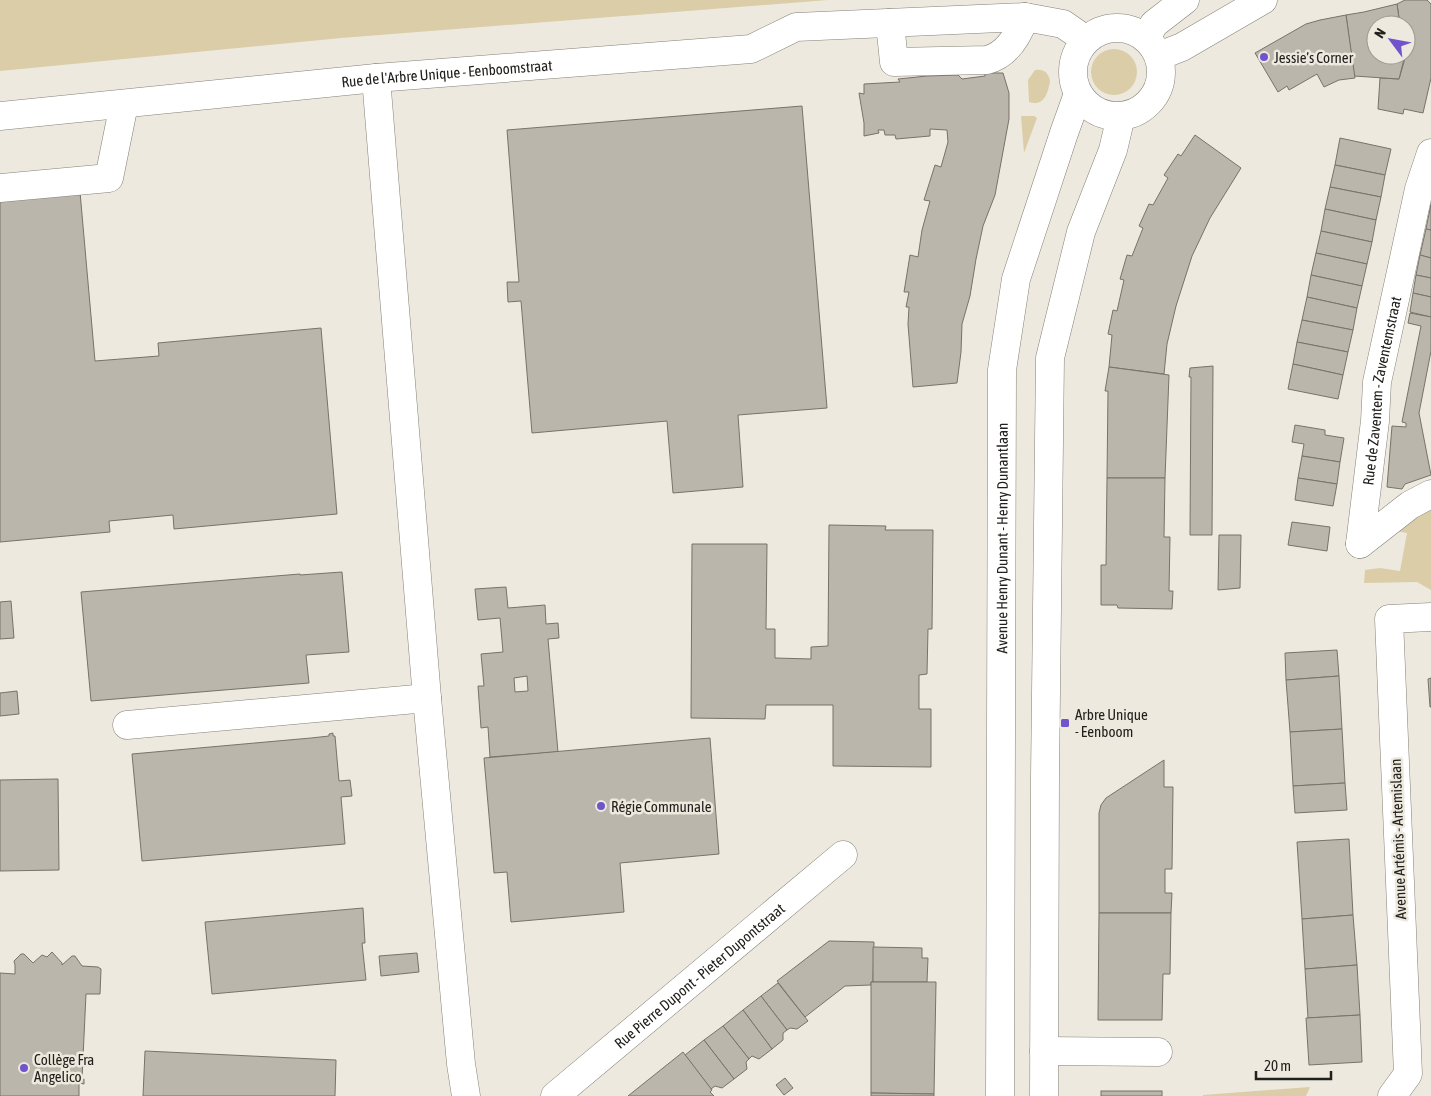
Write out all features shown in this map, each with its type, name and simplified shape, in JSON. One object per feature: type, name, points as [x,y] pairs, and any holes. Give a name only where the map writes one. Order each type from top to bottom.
[{"type":"street","points":[[1152,47],[1154,24],[1185,0]]},
{"type":"street","points":[[1152,47],[1182,47],[1263,0]]},
{"type":"street","points":[[890,23],[894,62],[987,60],[994,58],[1005,50],[1018,34],[1024,17]]},
{"type":"street","name":"Rue de l'Arbre Unique - Eenboomstraat","points":[[0,116],[376,78],[751,49],[796,27],[1024,17],[1063,24],[1086,40]]},
{"type":"street","points":[[1121,28],[1135,31],[1152,47],[1161,70],[1160,83],[1154,96],[1146,106],[1134,113],[1108,116],[1086,104],[1078,94],[1073,68],[1076,55],[1086,40],[1094,34],[1106,29],[1121,28]]},
{"type":"street","points":[[376,78],[427,698],[461,1064],[466,1096]]},
{"type":"street","name":"Avenue Henry Dunant - Henry Dunantlaan","points":[[1000,1096],[1002,370],[1016,279],[1078,94]]},
{"type":"street","points":[[0,188],[112,186],[124,104]]},
{"type":"street","points":[[1044,1096],[1044,784],[1050,358],[1081,232],[1113,150],[1121,116]]},
{"type":"street","name":"Rue de Zaventem - Zaventemstraat","points":[[1431,153],[1419,189],[1377,382],[1375,421],[1360,544],[1410,506],[1431,494]]},
{"type":"street","name":"Avenue Artémis - Artemislaan","points":[[1392,1096],[1408,1074],[1389,619],[1431,617]]},
{"type":"street","points":[[127,725],[427,698]]},
{"type":"street","name":"Rue Pierre Dupont - Pieter Dupontstraat","points":[[568,1092],[843,855]]},
{"type":"street","points":[[1001,994],[1044,993]]},
{"type":"street","points":[[1044,1051],[1158,1052]]},
{"type":"shaded area","points":[[0,0],[828,0],[341,38],[0,71]]},
{"type":"shaded area","points":[[1114,49],[1127,53],[1133,59],[1137,72],[1133,85],[1127,91],[1114,95],[1101,91],[1095,85],[1091,72],[1095,59],[1101,53]]},
{"type":"shaded area","points":[[1035,70],[1045,72],[1050,81],[1044,98],[1038,103],[1029,102],[1028,80]]},
{"type":"shaded area","points":[[1021,116],[1034,116],[1037,118],[1024,153]]},
{"type":"shaded area","points":[[1431,506],[1431,590],[1417,582],[1364,583],[1365,570],[1380,568],[1400,571],[1407,533],[1388,530]]},
{"type":"shaded area","points":[[1310,1087],[1306,1096],[1203,1096],[1203,1095]]},
{"type":"building","points":[[1405,0],[1427,0],[1431,4],[1431,78],[1423,113],[1404,109],[1403,114],[1378,109],[1380,78],[1399,79],[1403,65],[1416,65],[1416,15],[1399,15],[1397,4]]},
{"type":"building","points":[[1397,4],[1399,15],[1366,15],[1366,65],[1402,65],[1399,79],[1354,76],[1346,15]]},
{"type":"building","points":[[1346,15],[1355,78],[1339,80],[1324,87],[1317,74],[1289,90],[1287,86],[1278,92],[1255,53],[1306,24]]},
{"type":"building","points":[[985,73],[1003,73],[1009,93],[1009,119],[995,195],[983,226],[970,296],[962,324],[957,383],[913,387],[908,324],[909,307],[906,307],[909,292],[904,292],[910,255],[918,257],[922,230],[930,201],[924,200],[935,165],[941,167],[948,142],[947,130],[930,129],[930,136],[896,139],[895,135],[885,135],[884,130],[878,130],[879,133],[864,136],[864,123],[859,93],[864,94],[864,84],[900,82],[898,79],[927,76],[958,75],[962,79],[985,76]]},
{"type":"building","points":[[802,106],[827,408],[738,415],[743,487],[673,493],[667,421],[532,433],[521,301],[508,302],[507,282],[519,282],[507,130]]},
{"type":"building","points":[[1195,135],[1241,168],[1210,218],[1192,256],[1176,306],[1167,344],[1164,374],[1109,367],[1112,335],[1108,334],[1113,310],[1117,311],[1124,280],[1120,279],[1127,255],[1132,256],[1143,228],[1139,226],[1149,204],[1153,205],[1168,178],[1164,175],[1178,154],[1181,156]]},
{"type":"building","points":[[1340,138],[1391,149],[1385,175],[1335,165]]},
{"type":"building","points":[[1335,165],[1385,175],[1381,197],[1330,187]]},
{"type":"building","points":[[1330,187],[1381,197],[1376,220],[1325,209]]},
{"type":"building","points":[[80,192],[95,361],[159,356],[158,343],[321,328],[337,514],[174,529],[173,515],[109,521],[110,532],[0,542],[0,199]]},
{"type":"building","points":[[1431,204],[1431,230],[1426,229]]},
{"type":"building","points":[[1325,209],[1376,220],[1372,242],[1321,231]]},
{"type":"building","points":[[1426,229],[1431,230],[1431,258],[1420,255]]},
{"type":"building","points":[[1321,231],[1372,242],[1367,264],[1316,253]]},
{"type":"building","points":[[1316,253],[1367,264],[1362,286],[1311,275]]},
{"type":"building","points":[[1420,255],[1431,258],[1431,278],[1416,275]]},
{"type":"building","points":[[1311,275],[1362,286],[1357,308],[1307,297]]},
{"type":"building","points":[[1416,275],[1431,278],[1431,297],[1413,293]]},
{"type":"building","points":[[1413,293],[1431,297],[1431,317],[1410,312]]},
{"type":"building","points":[[1307,297],[1357,308],[1353,330],[1302,320]]},
{"type":"building","points":[[1410,313],[1431,317],[1431,351],[1419,413],[1431,475],[1405,484],[1402,489],[1387,487],[1392,426],[1406,427],[1406,423],[1402,422],[1421,326],[1408,323]]},
{"type":"building","points":[[1302,320],[1353,330],[1348,352],[1297,342]]},
{"type":"building","points":[[1297,342],[1348,352],[1343,375],[1293,364]]},
{"type":"building","points":[[1293,364],[1343,375],[1338,399],[1288,389]]},
{"type":"building","points":[[1213,366],[1212,535],[1190,535],[1190,368]]},
{"type":"building","points":[[1109,367],[1169,375],[1165,478],[1107,478],[1108,391],[1105,391]]},
{"type":"building","points":[[1295,425],[1325,430],[1325,435],[1344,438],[1340,462],[1302,456],[1304,444],[1292,442]]},
{"type":"building","points":[[1302,456],[1340,462],[1337,484],[1298,478]]},
{"type":"building","points":[[1107,478],[1165,478],[1164,537],[1170,537],[1169,591],[1173,591],[1172,609],[1118,608],[1117,605],[1101,605],[1101,565],[1106,565]]},
{"type":"building","points":[[1298,478],[1337,484],[1333,506],[1295,500]]},
{"type":"building","points":[[1292,522],[1330,527],[1327,551],[1288,545]]},
{"type":"building","points":[[829,525],[886,526],[885,530],[933,530],[932,629],[928,629],[927,674],[919,675],[919,709],[931,709],[931,767],[833,766],[833,705],[766,705],[765,719],[691,718],[692,544],[767,544],[766,629],[775,629],[775,658],[811,659],[811,647],[828,646]]},
{"type":"building","points":[[1219,535],[1241,535],[1240,588],[1218,590]]},
{"type":"building","points":[[342,572],[349,652],[306,655],[309,683],[91,701],[81,592]]},
{"type":"building","points":[[506,587],[508,608],[545,605],[546,624],[558,623],[559,638],[548,639],[558,752],[490,757],[488,727],[481,728],[478,686],[484,686],[481,654],[503,652],[500,618],[478,620],[475,589]],"holes":[[[527,676],[528,691],[515,692],[514,678]]]},
{"type":"building","points":[[11,601],[14,638],[0,639],[0,602]]},
{"type":"building","points":[[1337,650],[1339,676],[1286,680],[1285,653]]},
{"type":"building","points":[[1339,676],[1342,729],[1290,732],[1286,680]]},
{"type":"building","points":[[1431,678],[1431,707],[1430,707],[1428,679]]},
{"type":"building","points":[[17,691],[19,714],[0,716],[0,693]]},
{"type":"building","points":[[1342,729],[1345,783],[1293,786],[1290,732]]},
{"type":"building","points":[[333,733],[333,736],[335,736],[339,781],[350,780],[352,796],[341,797],[345,844],[142,861],[132,754],[311,738],[329,736],[329,734]]},
{"type":"building","name":"Régie Communale","points":[[710,738],[719,854],[620,863],[624,912],[511,922],[507,872],[494,873],[484,758]]},
{"type":"building","points":[[1164,760],[1164,787],[1173,787],[1172,869],[1165,869],[1165,893],[1172,893],[1171,913],[1099,913],[1099,813],[1101,805],[1106,798]]},
{"type":"building","points":[[58,779],[59,870],[0,871],[0,780]]},
{"type":"building","points":[[1345,783],[1347,810],[1295,813],[1293,786]]},
{"type":"building","points":[[1349,839],[1353,915],[1302,919],[1297,842]]},
{"type":"building","points":[[363,908],[365,943],[362,943],[366,980],[212,994],[205,922]]},
{"type":"building","points":[[1099,913],[1171,913],[1170,974],[1163,974],[1162,1020],[1098,1020]]},
{"type":"building","points":[[1353,915],[1357,965],[1305,969],[1302,919]]},
{"type":"building","points":[[829,941],[874,942],[873,982],[871,982],[871,985],[845,986],[805,1017],[777,981]]},
{"type":"building","points":[[873,947],[922,948],[922,958],[928,958],[927,982],[873,982]]},
{"type":"building","points":[[52,952],[62,965],[72,956],[75,956],[82,966],[98,967],[101,969],[100,994],[86,994],[82,1079],[84,1079],[84,1084],[79,1083],[79,1096],[0,1096],[0,973],[15,974],[14,961],[21,954],[24,954],[33,963],[42,955],[47,957]]},
{"type":"building","points":[[417,953],[419,972],[381,976],[379,956]]},
{"type":"building","points":[[1357,965],[1360,1015],[1308,1018],[1305,969]]},
{"type":"building","points":[[871,982],[936,982],[934,1094],[871,1093]]},
{"type":"building","points":[[778,983],[808,1021],[797,1029],[790,1028],[787,1030],[761,996]]},
{"type":"building","points":[[761,996],[787,1030],[783,1033],[783,1040],[772,1049],[743,1010]]},
{"type":"building","points":[[743,1010],[772,1049],[759,1059],[752,1056],[749,1059],[723,1026]]},
{"type":"building","points":[[1360,1015],[1362,1062],[1309,1065],[1306,1018]]},
{"type":"building","points":[[723,1026],[749,1059],[746,1062],[747,1069],[734,1079],[704,1040]]},
{"type":"building","points":[[704,1040],[734,1079],[722,1088],[715,1086],[711,1089],[685,1055]]},
{"type":"building","points":[[145,1051],[336,1060],[335,1096],[143,1096]]},
{"type":"building","points":[[683,1052],[712,1090],[710,1092],[714,1096],[628,1096]]},
{"type":"building","points":[[785,1078],[793,1088],[784,1095],[776,1085]]},
{"type":"building","points":[[1101,1091],[1162,1091],[1162,1096],[1101,1096]]},
{"type":"building","points":[[871,1093],[934,1094],[934,1096],[871,1096]]},
{"type":"place","name":"Jessie’s Corner","points":[[1264,57]]},
{"type":"place","name":"Arbre Unique - Eenboom","points":[[1065,723]]},
{"type":"place","name":"Régie Communale","points":[[601,806]]},
{"type":"place","name":"Collège Fra Angelico","points":[[24,1068]]}]
